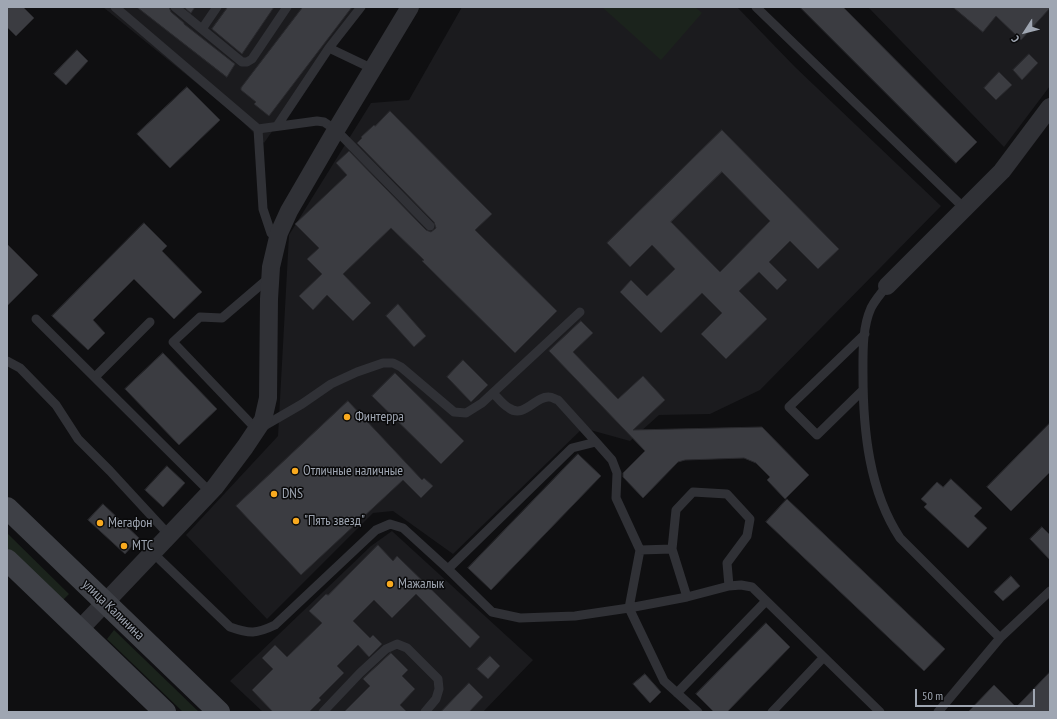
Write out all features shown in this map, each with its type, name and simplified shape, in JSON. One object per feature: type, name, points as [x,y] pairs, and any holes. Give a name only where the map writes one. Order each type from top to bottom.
[{"type":"main road","name":"улица Калинина","points":[[7,508],[219,712]]},
{"type":"main road","points":[[7,560],[165,712]]},
{"type":"street","points":[[79,630],[210,492],[245,447],[263,420],[268,398],[268,299],[270,277],[277,239],[289,211],[410,7]]},
{"type":"street","points":[[887,286],[1002,171],[1050,107]]},
{"type":"lane","points":[[115,7],[258,129],[263,209],[272,233],[277,239]]},
{"type":"lane","points":[[175,7],[242,62],[247,62],[252,59],[287,7]]},
{"type":"lane","points":[[202,29],[217,7]]},
{"type":"lane","points":[[277,126],[329,48],[361,7]]},
{"type":"lane","points":[[756,7],[964,208]]},
{"type":"lane","points":[[329,48],[373,69]]},
{"type":"lane","points":[[258,129],[317,121],[324,122],[336,130],[430,226]]},
{"type":"lane","points":[[270,277],[222,318],[200,317],[172,342],[257,430],[302,404],[331,384],[383,363],[393,363],[401,368],[454,412],[466,413],[482,403],[580,312]]},
{"type":"lane","points":[[887,286],[871,309],[865,334],[863,361],[863,390],[869,453],[881,499],[889,522],[900,538],[913,553],[1000,638]]},
{"type":"lane","points":[[36,319],[210,492]]},
{"type":"lane","points":[[95,377],[150,322]]},
{"type":"lane","points":[[863,390],[817,435],[789,407],[865,334]]},
{"type":"lane","points":[[7,361],[20,368],[56,405],[78,439],[110,471],[169,535]]},
{"type":"lane","points":[[492,393],[510,409],[520,411],[543,398],[550,397],[558,400],[612,460],[617,473],[616,498],[640,550],[629,608],[664,681],[698,712]]},
{"type":"lane","points":[[448,569],[572,448],[596,442]]},
{"type":"lane","points":[[687,597],[672,549],[676,510],[693,492],[727,494],[750,519],[747,536],[727,563],[729,586]]},
{"type":"lane","points":[[153,552],[230,627],[245,632],[260,632],[275,625],[376,530],[390,524],[403,528],[492,612],[520,618],[575,616],[629,608],[687,597],[729,586],[741,585],[752,588],[880,712]]},
{"type":"lane","points":[[640,550],[672,549]]},
{"type":"lane","points":[[938,712],[1000,638],[1050,591]]},
{"type":"lane","points":[[1043,598],[1050,604]]},
{"type":"lane","points":[[678,693],[766,601]]},
{"type":"lane","points":[[323,712],[360,673],[386,649],[397,644],[407,648],[438,679],[439,689],[436,699],[425,712]]},
{"type":"lane","points":[[772,712],[823,658]]},
{"type":"shaded area","points":[[103,7],[359,7],[264,143],[237,116]]},
{"type":"shaded area","points":[[462,7],[737,7],[795,67],[941,206],[760,390],[710,414],[659,415],[630,441],[583,428],[453,554],[393,511],[373,513],[267,619],[186,535],[278,436],[289,235],[371,103],[409,100]]},
{"type":"shaded area","points":[[602,7],[695,7],[702,13],[661,60]]},
{"type":"shaded area","points":[[868,7],[1050,7],[1050,86],[1004,147]]},
{"type":"shaded area","name":"Мажалык","points":[[392,531],[533,660],[483,712],[263,712],[230,681],[371,546]]},
{"type":"shaded area","points":[[7,533],[69,594],[61,602],[7,548]]},
{"type":"shaded area","points":[[114,630],[199,712],[183,712],[107,639]]},
{"type":"building","points":[[7,7],[23,7],[34,18],[16,36],[7,27]]},
{"type":"building","points":[[137,7],[169,7],[171,12],[184,24],[235,64],[227,77]]},
{"type":"building","points":[[184,7],[195,7],[191,13]]},
{"type":"building","points":[[228,7],[274,7],[242,54],[212,29]]},
{"type":"building","points":[[303,7],[352,7],[269,116],[254,104],[256,102],[241,90],[241,88]]},
{"type":"building","points":[[800,7],[843,7],[977,142],[956,163]]},
{"type":"building","points":[[953,7],[1050,8],[1021,40],[996,16],[983,32]]},
{"type":"building","points":[[77,50],[88,61],[66,85],[54,74]]},
{"type":"building","points":[[1029,54],[1038,63],[1022,80],[1013,70]]},
{"type":"building","points":[[999,72],[1012,85],[996,100],[984,88]]},
{"type":"building","points":[[187,87],[220,120],[170,168],[137,134]]},
{"type":"building","points":[[390,111],[492,214],[475,230],[557,311],[515,353],[422,261],[424,260],[391,228],[343,274],[371,303],[353,321],[327,295],[313,310],[299,296],[322,274],[307,259],[319,248],[295,224],[347,175],[336,163],[349,151],[426,230],[431,232],[436,228],[434,222],[357,143],[362,138],[361,137]]},
{"type":"building","points":[[722,130],[839,249],[818,269],[790,241],[769,262],[787,280],[777,290],[759,272],[739,291],[767,319],[726,359],[701,334],[722,313],[702,293],[661,333],[620,292],[631,280],[647,296],[675,269],[652,245],[630,267],[607,243]],"holes":[[[722,172],[770,221],[720,272],[671,222]]]},
{"type":"building","points":[[144,223],[167,246],[162,251],[202,292],[174,319],[134,279],[93,320],[105,333],[88,350],[52,316]]},
{"type":"building","points":[[7,244],[38,275],[7,306]]},
{"type":"building","points":[[398,304],[426,336],[414,347],[386,316]]},
{"type":"building","points":[[581,321],[593,333],[573,352],[618,399],[643,376],[665,400],[633,430],[762,427],[809,475],[785,499],[767,480],[770,477],[756,463],[744,458],[685,460],[678,462],[643,498],[623,477],[623,473],[645,451],[549,351]]},
{"type":"building","points":[[163,353],[217,409],[179,445],[125,389]]},
{"type":"building","points":[[463,360],[488,385],[471,402],[447,377]]},
{"type":"building","points":[[395,373],[464,441],[441,464],[372,396]]},
{"type":"building","points":[[348,401],[422,480],[424,478],[433,486],[421,498],[403,480],[301,575],[236,506]]},
{"type":"building","points":[[1050,423],[1050,472],[1011,511],[987,487]]},
{"type":"building","points":[[578,454],[601,476],[491,590],[468,568]]},
{"type":"building","points":[[167,466],[185,483],[163,507],[145,490]]},
{"type":"building","points":[[951,479],[982,508],[974,516],[987,528],[968,548],[924,507],[927,504],[921,499],[937,482],[943,487]]},
{"type":"building","points":[[787,499],[945,649],[924,671],[766,522]]},
{"type":"building","points":[[103,504],[139,538],[125,554],[88,520]]},
{"type":"building","points":[[1042,527],[1050,535],[1050,560],[1030,539]]},
{"type":"building","points":[[378,545],[393,561],[397,556],[480,637],[470,648],[416,594],[392,618],[374,600],[353,621],[370,638],[373,635],[382,644],[369,657],[358,645],[337,666],[344,673],[319,698],[321,700],[309,712],[273,712],[252,690],[273,669],[262,658],[275,645],[287,657],[322,623],[309,611],[326,594],[328,595]]},
{"type":"building","points":[[1011,576],[1020,586],[1003,601],[994,592]]},
{"type":"building","points":[[766,623],[790,647],[727,712],[714,712],[696,694]]},
{"type":"building","points":[[391,653],[408,670],[402,676],[415,689],[400,705],[407,712],[344,712],[370,686],[363,679]]},
{"type":"building","points":[[490,656],[500,666],[488,679],[477,669]]},
{"type":"building","points":[[1050,672],[1050,712],[968,712],[994,685],[1016,707]]},
{"type":"building","points":[[645,674],[661,692],[650,703],[633,684]]},
{"type":"building","points":[[469,683],[483,697],[469,712],[441,712]]},
{"type":"place","name":"Финтерра","points":[[347,417]]},
{"type":"place","name":"Отличные наличные","points":[[295,471]]},
{"type":"place","name":"DNS","points":[[274,494]]},
{"type":"place","name":"\"Пять звезд\"","points":[[296,521]]},
{"type":"place","name":"Мегафон","points":[[100,523]]},
{"type":"place","name":"МТС","points":[[124,546]]},
{"type":"place","name":"Мажалык","points":[[390,584]]}]
